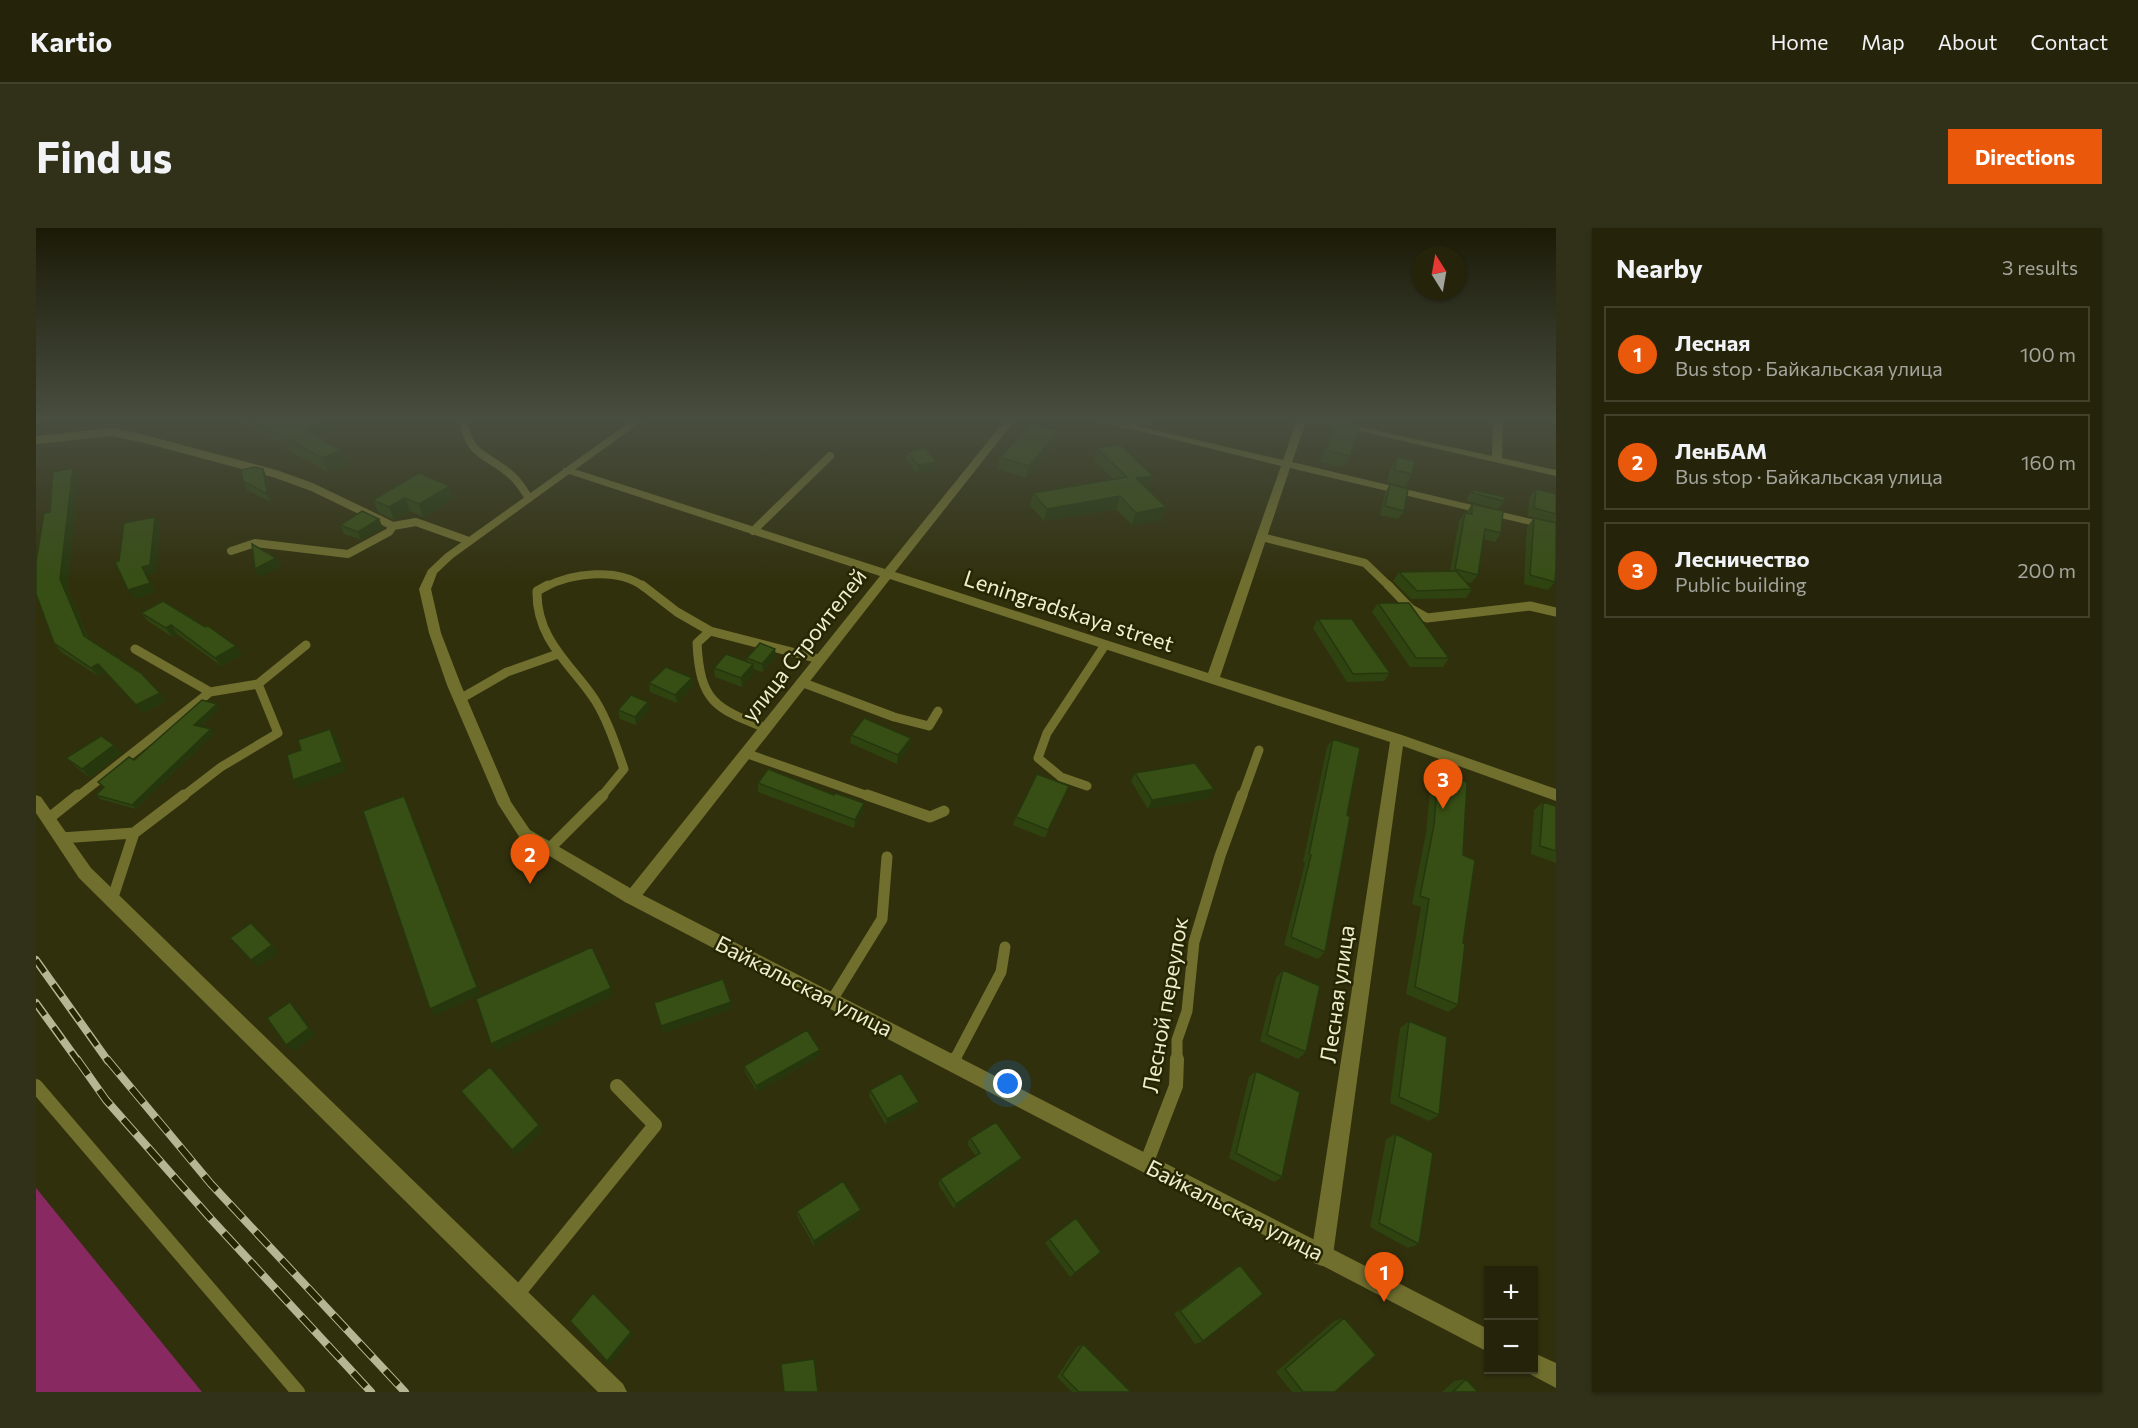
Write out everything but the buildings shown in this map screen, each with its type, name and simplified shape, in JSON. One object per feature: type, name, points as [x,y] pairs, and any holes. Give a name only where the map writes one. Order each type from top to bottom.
[{"type":"street","name":"Байкальская улица","points":[[562,473],[469,541],[432,572],[425,589],[435,633],[460,699],[505,804],[525,834],[631,897],[1484,1339]]},
{"type":"street","name":"Leningradskaya street","points":[[577,473],[1397,739],[1556,795]]},
{"type":"street","name":"улица Строителей","points":[[631,897],[968,473]]},
{"type":"street","points":[[1213,679],[1284,473]]},
{"type":"street","points":[[1330,473],[1556,528]]},
{"type":"street","name":"Лесная улица","points":[[1322,1255],[1397,739]]},
{"type":"street","points":[[36,801],[84,873],[615,1392]]},
{"type":"street","points":[[1538,1367],[1556,1376]]},
{"type":"lane","points":[[273,473],[312,487],[393,526],[416,522],[469,541]]},
{"type":"lane","points":[[509,473],[529,498]]},
{"type":"lane","points":[[753,531],[812,473]]},
{"type":"lane","points":[[231,551],[255,543],[348,554],[389,532],[393,526]]},
{"type":"lane","points":[[1262,537],[1365,563],[1411,609],[1427,618],[1530,606],[1556,612]]},
{"type":"lane","points":[[549,849],[606,792],[624,769],[607,723],[595,699],[558,654],[536,599],[537,591],[560,579],[579,575],[595,574],[625,578],[641,584],[677,612],[710,631],[819,659]]},
{"type":"lane","points":[[710,631],[697,643],[697,659],[705,686],[719,708],[765,728]]},
{"type":"lane","points":[[48,819],[210,692],[258,684],[306,645]]},
{"type":"lane","points":[[1087,786],[1061,777],[1038,758],[1047,733],[1105,645]]},
{"type":"lane","points":[[135,649],[210,692]]},
{"type":"lane","points":[[460,699],[498,675],[526,663],[558,654]]},
{"type":"lane","points":[[801,682],[894,717],[929,726],[938,711]]},
{"type":"lane","points":[[61,838],[134,833],[221,767],[278,733],[258,684]]},
{"type":"lane","name":"Лесной переулок","points":[[1146,1164],[1176,1086],[1177,1040],[1187,1011],[1194,942],[1220,856],[1259,750]]},
{"type":"lane","points":[[745,753],[930,817],[944,811]]},
{"type":"lane","points":[[112,900],[134,833]]},
{"type":"lane","points":[[832,1000],[882,919],[887,857]]},
{"type":"lane","points":[[953,1064],[1001,972],[1005,947]]},
{"type":"lane","points":[[36,1086],[298,1392]]},
{"type":"lane","points":[[517,1295],[655,1125],[617,1086]]},
{"type":"shaded area","points":[[36,1188],[202,1392],[36,1392]]},
{"type":"railway","points":[[36,960],[108,1061]]},
{"type":"railway","points":[[36,1003],[78,1061]]},
{"type":"railway","points":[[77,1059],[106,1100],[211,1219],[371,1392]]},
{"type":"railway","points":[[107,1059],[211,1184],[405,1392]]},
{"type":"place","name":"Лесничество","points":[[1443,809]]},
{"type":"place","name":"ЛенБАМ","points":[[530,884]]},
{"type":"place","name":"Лесная","points":[[1384,1302]]}]
